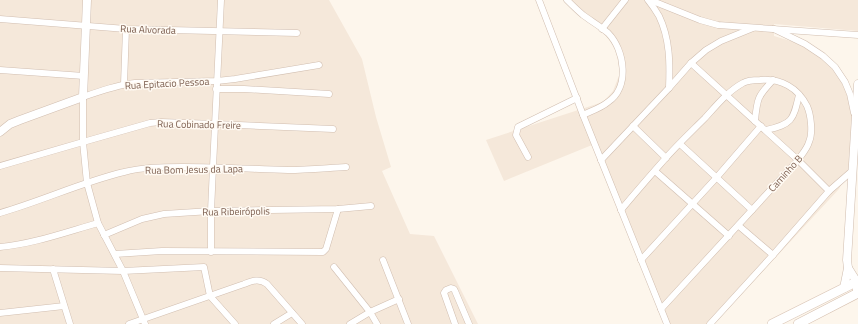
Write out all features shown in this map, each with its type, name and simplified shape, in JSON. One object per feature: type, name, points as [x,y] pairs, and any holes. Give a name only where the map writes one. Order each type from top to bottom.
[{"type":"main road","points":[[772,324],[857,282]]},
{"type":"main road","points":[[798,324],[857,293]]},
{"type":"street","points":[[87,0],[83,97],[83,142],[87,183],[98,222],[122,268],[144,322]]},
{"type":"street","points":[[211,252],[211,211],[221,0]]},
{"type":"street","points":[[539,0],[576,98],[667,324]]},
{"type":"street","points":[[567,0],[583,15],[608,34],[616,44],[621,57],[622,80],[615,96],[608,102],[583,115]]},
{"type":"street","points":[[602,29],[625,0]]},
{"type":"street","points":[[649,0],[700,20],[718,25],[858,35]]},
{"type":"street","points":[[649,0],[659,17],[666,36],[670,59],[669,88]]},
{"type":"street","name":"Rua Alvorada","points":[[0,19],[126,29],[297,33]]},
{"type":"street","points":[[601,160],[691,63],[706,50],[721,41],[755,27]]},
{"type":"street","points":[[771,28],[805,44],[823,56],[835,67],[845,82],[850,94],[856,121]]},
{"type":"street","points":[[124,84],[126,29]]},
{"type":"street","points":[[691,63],[798,160],[829,191]]},
{"type":"street","name":"Rua Epitacio Pessoa","points":[[0,132],[10,124],[20,120],[124,84],[217,81],[319,65]]},
{"type":"street","points":[[0,70],[84,76]]},
{"type":"street","name":"Caminho B","points":[[621,210],[666,158],[726,96],[742,83],[750,80],[773,80],[782,82],[795,90],[805,102],[811,125],[810,140],[806,149],[798,160],[661,309]]},
{"type":"street","points":[[755,121],[758,99],[773,80]]},
{"type":"street","points":[[844,288],[848,268],[847,260],[858,84]]},
{"type":"street","points":[[216,89],[244,88],[329,94]]},
{"type":"street","points":[[641,260],[763,128],[778,127],[786,124],[796,109],[799,95]]},
{"type":"street","points":[[528,157],[516,135],[518,127],[576,98]]},
{"type":"street","name":"Rua Cobinado Freire","points":[[0,166],[150,123],[215,124],[333,130]]},
{"type":"street","points":[[633,126],[666,158]]},
{"type":"street","points":[[680,144],[752,210]]},
{"type":"street","name":"Rua Bom Jesus da Lapa","points":[[0,213],[87,183],[124,172],[142,169],[158,167],[213,167],[289,170],[346,167]]},
{"type":"street","points":[[655,171],[729,236]]},
{"type":"street","points":[[710,324],[773,256],[829,191],[852,171]]},
{"type":"street","name":"Rua Ribeirópolis","points":[[104,235],[142,219],[164,214],[211,211],[338,209],[371,206]]},
{"type":"street","points":[[116,255],[162,251],[321,253],[326,250],[338,209]]},
{"type":"street","points":[[0,248],[30,242],[98,222]]},
{"type":"street","points":[[738,226],[773,256]]},
{"type":"street","points":[[383,260],[408,324]]},
{"type":"street","points":[[334,267],[370,312],[377,324]]},
{"type":"street","points":[[0,268],[204,268],[210,296],[235,324]]},
{"type":"street","points":[[848,268],[857,282],[857,293]]},
{"type":"street","points":[[53,269],[70,324]]},
{"type":"street","points":[[129,324],[144,322],[253,281],[263,281],[267,284],[302,324]]},
{"type":"street","points":[[455,324],[444,292],[450,288],[455,291],[469,324]]},
{"type":"street","points":[[350,324],[370,312],[399,299]]},
{"type":"street","points":[[0,313],[64,306]]},
{"type":"street","points":[[274,324],[292,313]]},
{"type":"shaded area","points":[[0,0],[329,0],[362,59],[376,117],[391,167],[382,171],[410,234],[434,236],[478,324],[0,324]]},
{"type":"shaded area","points":[[563,0],[858,0],[858,31],[774,24],[774,36],[804,45],[829,65],[846,87],[853,109],[851,167],[839,189],[714,324],[665,324],[592,145],[504,181],[486,140],[603,102],[613,91],[620,73],[616,49],[606,36]]}]
